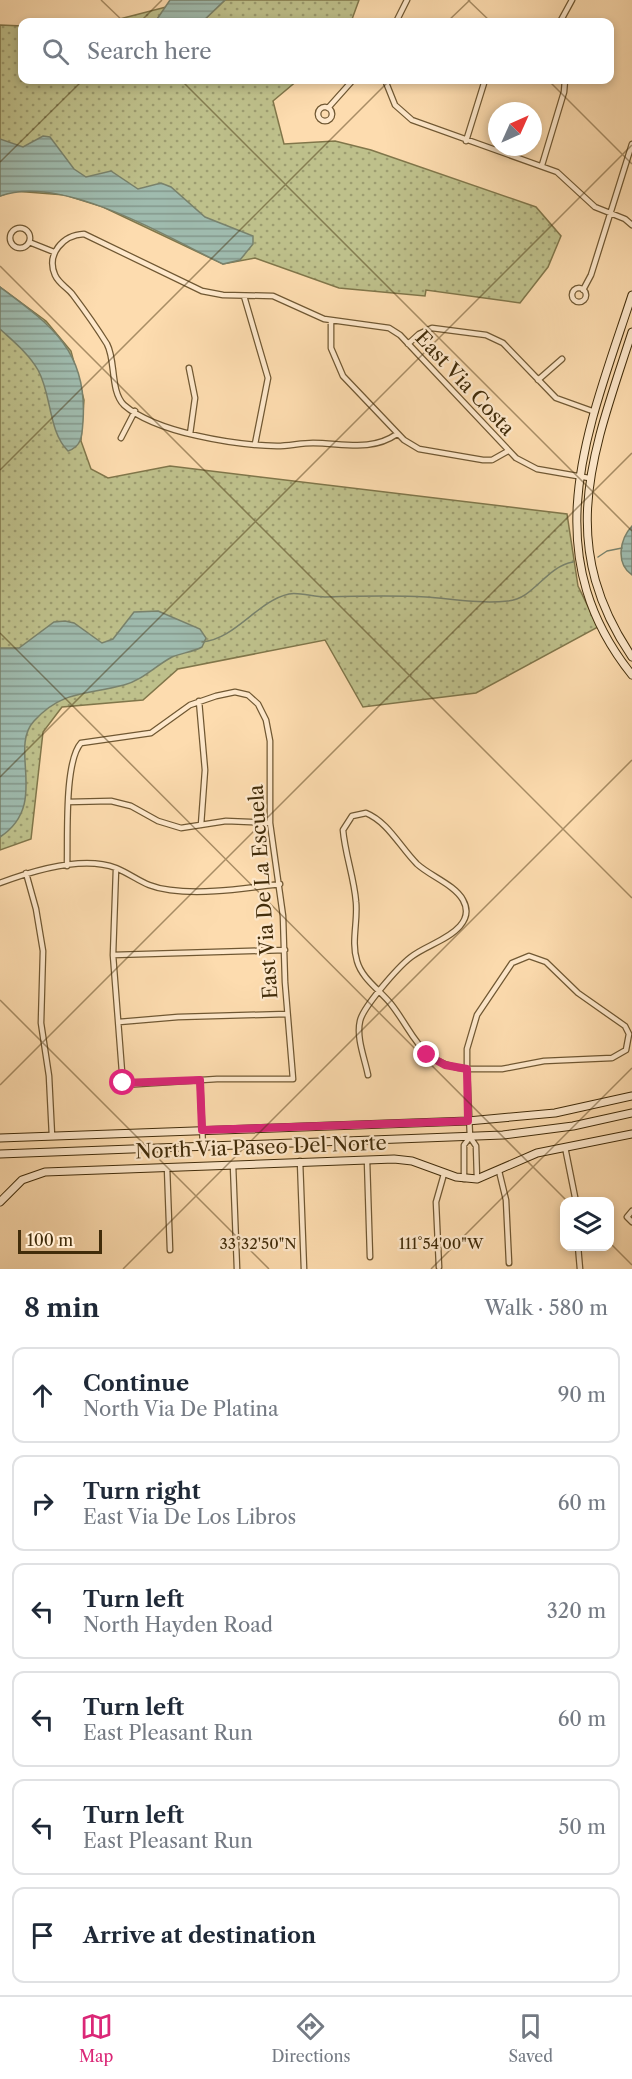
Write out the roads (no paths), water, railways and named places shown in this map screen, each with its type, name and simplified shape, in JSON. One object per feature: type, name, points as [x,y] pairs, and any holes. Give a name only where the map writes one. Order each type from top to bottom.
[{"type":"main road","points":[[632,296],[595,412],[578,476],[576,530],[584,581],[602,628],[632,675]]},
{"type":"main road","points":[[632,332],[597,441],[589,478],[587,534],[593,572],[612,623],[632,657]]},
{"type":"main road","points":[[0,1138],[468,1121],[555,1113],[632,1095]]},
{"type":"main road","points":[[0,1154],[470,1137],[539,1132],[632,1113]]},
{"type":"main road","name":"North Via Paseo Del Norte","points":[[0,1202],[15,1185],[39,1173],[300,1161],[403,1159],[444,1174],[464,1179],[477,1179],[537,1153],[632,1134]]},
{"type":"street","points":[[398,18],[407,0]]},
{"type":"street","points":[[562,18],[572,0]]},
{"type":"street","points":[[328,108],[349,84]]},
{"type":"street","points":[[387,84],[395,105],[412,120],[466,141],[542,165],[564,176],[589,202],[625,219],[632,225]]},
{"type":"street","points":[[466,141],[484,84]]},
{"type":"street","points":[[542,165],[565,84]]},
{"type":"street","points":[[583,290],[591,275],[632,144]]},
{"type":"street","points":[[625,219],[632,217]]},
{"type":"street","points":[[16,230],[26,230],[30,236],[29,242],[26,247],[17,247],[11,241],[12,234],[16,230]]},
{"type":"street","name":"East Via Costa","points":[[54,252],[70,237],[84,234],[202,291],[244,296],[273,296],[331,321],[389,328],[408,344],[508,451],[525,464],[537,469],[589,478]]},
{"type":"street","points":[[29,242],[54,252],[53,263],[56,276],[73,295],[105,341],[112,358],[119,397],[135,411],[171,429],[255,444],[288,446],[312,443],[366,446],[386,441],[397,434]]},
{"type":"street","points":[[244,296],[268,378],[255,444]]},
{"type":"street","points":[[331,321],[331,348],[343,376],[397,434],[419,449],[450,455],[492,460],[508,451]]},
{"type":"street","points":[[408,344],[419,334],[432,328],[486,335],[503,343],[556,398],[595,412]]},
{"type":"street","points":[[538,380],[562,359]]},
{"type":"street","points":[[189,368],[195,398],[190,434]]},
{"type":"street","points":[[121,438],[135,411]]},
{"type":"street","points":[[311,434],[312,443]]},
{"type":"street","name":"East Via De La Escuela","points":[[199,701],[235,692],[248,695],[258,704],[266,720],[270,741],[270,824],[280,884],[293,1079],[200,1080]]},
{"type":"street","points":[[67,866],[68,802],[73,756],[81,743],[151,733],[199,701],[205,770],[201,825]]},
{"type":"street","points":[[68,802],[111,801],[138,809],[170,826],[181,828],[226,821],[270,824]]},
{"type":"street","points":[[368,1075],[360,1038],[360,1021],[380,992],[409,958],[459,928],[465,919],[466,910],[458,894],[417,864],[375,817],[358,813],[348,820],[343,830],[356,898],[355,952],[360,971],[380,992],[419,1047],[437,1061],[467,1069],[501,1069],[544,1061],[612,1058],[626,1050],[629,1034],[626,1026],[578,993],[538,957],[520,958],[512,963],[477,1016],[467,1049],[467,1069],[468,1121],[470,1137],[476,1146],[477,1179]]},
{"type":"street","points":[[0,883],[26,873],[67,866],[101,864],[116,869],[152,888],[173,891],[280,884]]},
{"type":"street","points":[[116,869],[113,955],[120,1022],[123,1084],[200,1080],[203,1148]]},
{"type":"street","points":[[26,873],[36,909],[43,951],[41,1023],[49,1076],[52,1136]]},
{"type":"street","points":[[113,955],[285,950]]},
{"type":"street","points":[[120,1022],[178,1017],[287,1014]]},
{"type":"street","points":[[464,1179],[464,1145],[470,1137]]},
{"type":"street","points":[[565,1147],[575,1197]]},
{"type":"street","points":[[367,1160],[370,1257]]},
{"type":"street","points":[[300,1161],[304,1269]]},
{"type":"street","points":[[233,1165],[237,1269]]},
{"type":"street","points":[[167,1167],[170,1250]]},
{"type":"street","points":[[499,1171],[506,1200],[509,1263]]},
{"type":"street","points":[[439,1267],[436,1202],[444,1174]]},
{"type":"street","points":[[632,1211],[627,1217],[632,1222]]},
{"type":"street","points":[[578,1251],[579,1269]]},
{"type":"waterway","points":[[598,557],[607,551],[622,548]]},
{"type":"waterway","points":[[202,642],[225,634],[267,604],[289,594],[325,597],[426,597],[477,602],[508,601],[525,595],[555,570],[573,562]]}]
